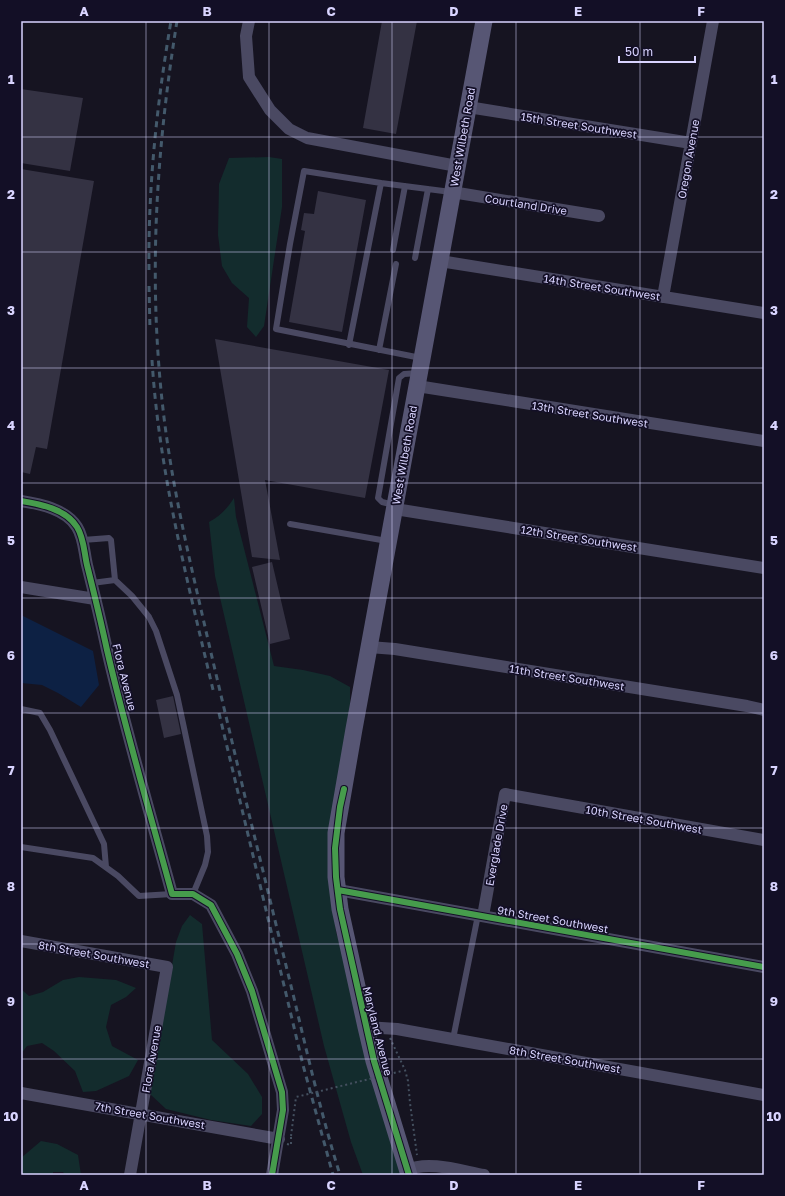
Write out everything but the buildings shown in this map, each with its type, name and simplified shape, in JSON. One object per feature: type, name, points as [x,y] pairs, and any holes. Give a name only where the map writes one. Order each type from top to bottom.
[{"type":"main road","name":"West Wilbeth Road","points":[[338,890],[335,870],[337,826],[484,21]]},
{"type":"main road","name":"Maryland Avenue","points":[[338,890],[340,909],[374,1061],[412,1170]]},
{"type":"street","points":[[249,21],[246,36],[249,77],[270,110],[289,129],[307,138],[457,166]]},
{"type":"street","name":"Oregon Avenue","points":[[663,297],[713,21]]},
{"type":"street","name":"15th Street Southwest","points":[[468,107],[691,143]]},
{"type":"street","name":"Courtland Drive","points":[[452,192],[599,216]]},
{"type":"street","name":"14th Street Southwest","points":[[440,261],[764,313]]},
{"type":"street","name":"13th Street Southwest","points":[[419,372],[764,441]]},
{"type":"street","name":"Flora Avenue","points":[[21,501],[47,507],[66,515],[77,526],[83,540],[95,599],[116,685],[172,894]]},
{"type":"street","name":"12th Street Southwest","points":[[395,507],[764,568]]},
{"type":"street","points":[[21,587],[95,599]]},
{"type":"street","name":"11th Street Southwest","points":[[369,647],[395,649],[740,704],[764,710]]},
{"type":"street","name":"Everglade Drive","points":[[481,916],[505,794],[524,797]]},
{"type":"street","name":"10th Street Southwest","points":[[524,797],[764,840]]},
{"type":"street","name":"9th Street Southwest","points":[[338,890],[764,967]]},
{"type":"street","points":[[172,894],[193,894],[211,905],[237,954],[252,990],[282,1092],[283,1110],[272,1175]]},
{"type":"street","name":"8th Street Southwest","points":[[21,941],[167,967]]},
{"type":"street","name":"Flora Avenue","points":[[130,1175],[167,967]]},
{"type":"street","name":"8th Street Southwest","points":[[366,1027],[385,1028],[454,1039],[764,1095]]},
{"type":"street","name":"7th Street Southwest","points":[[21,1092],[279,1139]]},
{"type":"street","points":[[412,1170],[431,1166],[484,1175]]},
{"type":"lane","points":[[419,372],[379,350],[276,329],[290,244],[304,171],[452,192]]},
{"type":"lane","points":[[349,345],[381,183]]},
{"type":"lane","points":[[393,250],[405,186]]},
{"type":"lane","points":[[415,258],[428,189]]},
{"type":"lane","points":[[379,350],[396,264]]},
{"type":"lane","points":[[290,524],[389,541]]},
{"type":"lane","points":[[83,540],[109,538],[111,540],[115,580],[132,596],[149,616],[156,631],[178,695],[208,852],[205,865],[193,894]]},
{"type":"lane","points":[[92,583],[115,580]]},
{"type":"lane","points":[[21,709],[40,713],[50,730],[104,844],[106,867]]},
{"type":"lane","points":[[21,847],[93,858],[118,876],[139,896],[172,894]]},
{"type":"lane","points":[[454,1039],[481,916]]},
{"type":"path","points":[[385,1028],[408,1081],[414,1134],[412,1170]]},
{"type":"path","points":[[291,1136],[296,1097],[403,1070]]},
{"type":"green space","points":[[269,157],[282,159],[282,207],[264,326],[256,337],[247,327],[249,298],[232,283],[222,266],[218,235],[219,184],[229,158]]},
{"type":"green space","points":[[234,498],[236,517],[274,666],[330,676],[350,687],[350,704],[331,883],[336,932],[348,971],[403,1175],[363,1175],[351,1142],[324,1046],[215,576],[209,522],[223,512]]},
{"type":"green space","points":[[190,915],[202,924],[212,1040],[248,1074],[262,1097],[262,1114],[251,1126],[211,1120],[166,1109],[150,1094],[176,942],[182,926]]},
{"type":"green space","points":[[79,977],[116,980],[136,988],[126,997],[111,1005],[106,1027],[112,1046],[138,1060],[129,1076],[96,1091],[83,1092],[75,1071],[54,1051],[42,1043],[27,1046],[21,1054],[21,989],[29,996],[43,992],[63,980]]},
{"type":"green space","points":[[41,1141],[57,1144],[78,1155],[81,1175],[65,1175],[63,1172],[53,1172],[53,1175],[21,1175],[21,1158]]},
{"type":"water","points":[[21,615],[93,651],[99,685],[81,707],[42,685],[21,683]]},
{"type":"railway","points":[[149,270],[150,207],[154,145],[171,21]]},
{"type":"railway","points":[[177,21],[164,118],[156,215],[155,263],[158,360],[166,436],[180,514],[214,667],[310,1065],[340,1175]]},
{"type":"railway","points":[[149,286],[150,330]]},
{"type":"railway","points":[[152,360],[161,444],[168,486],[185,569],[214,694]]},
{"type":"railway","points":[[219,713],[303,1065],[333,1175]]},
{"type":"cycle path","points":[[21,501],[52,508],[72,521],[79,531],[114,681],[172,894],[193,894],[211,905],[237,954],[252,991],[282,1092],[283,1110],[272,1175]]},
{"type":"cycle path","points":[[344,789],[340,807],[335,848],[336,877],[340,909],[374,1061],[409,1175]]},
{"type":"cycle path","points":[[338,890],[764,967]]}]
